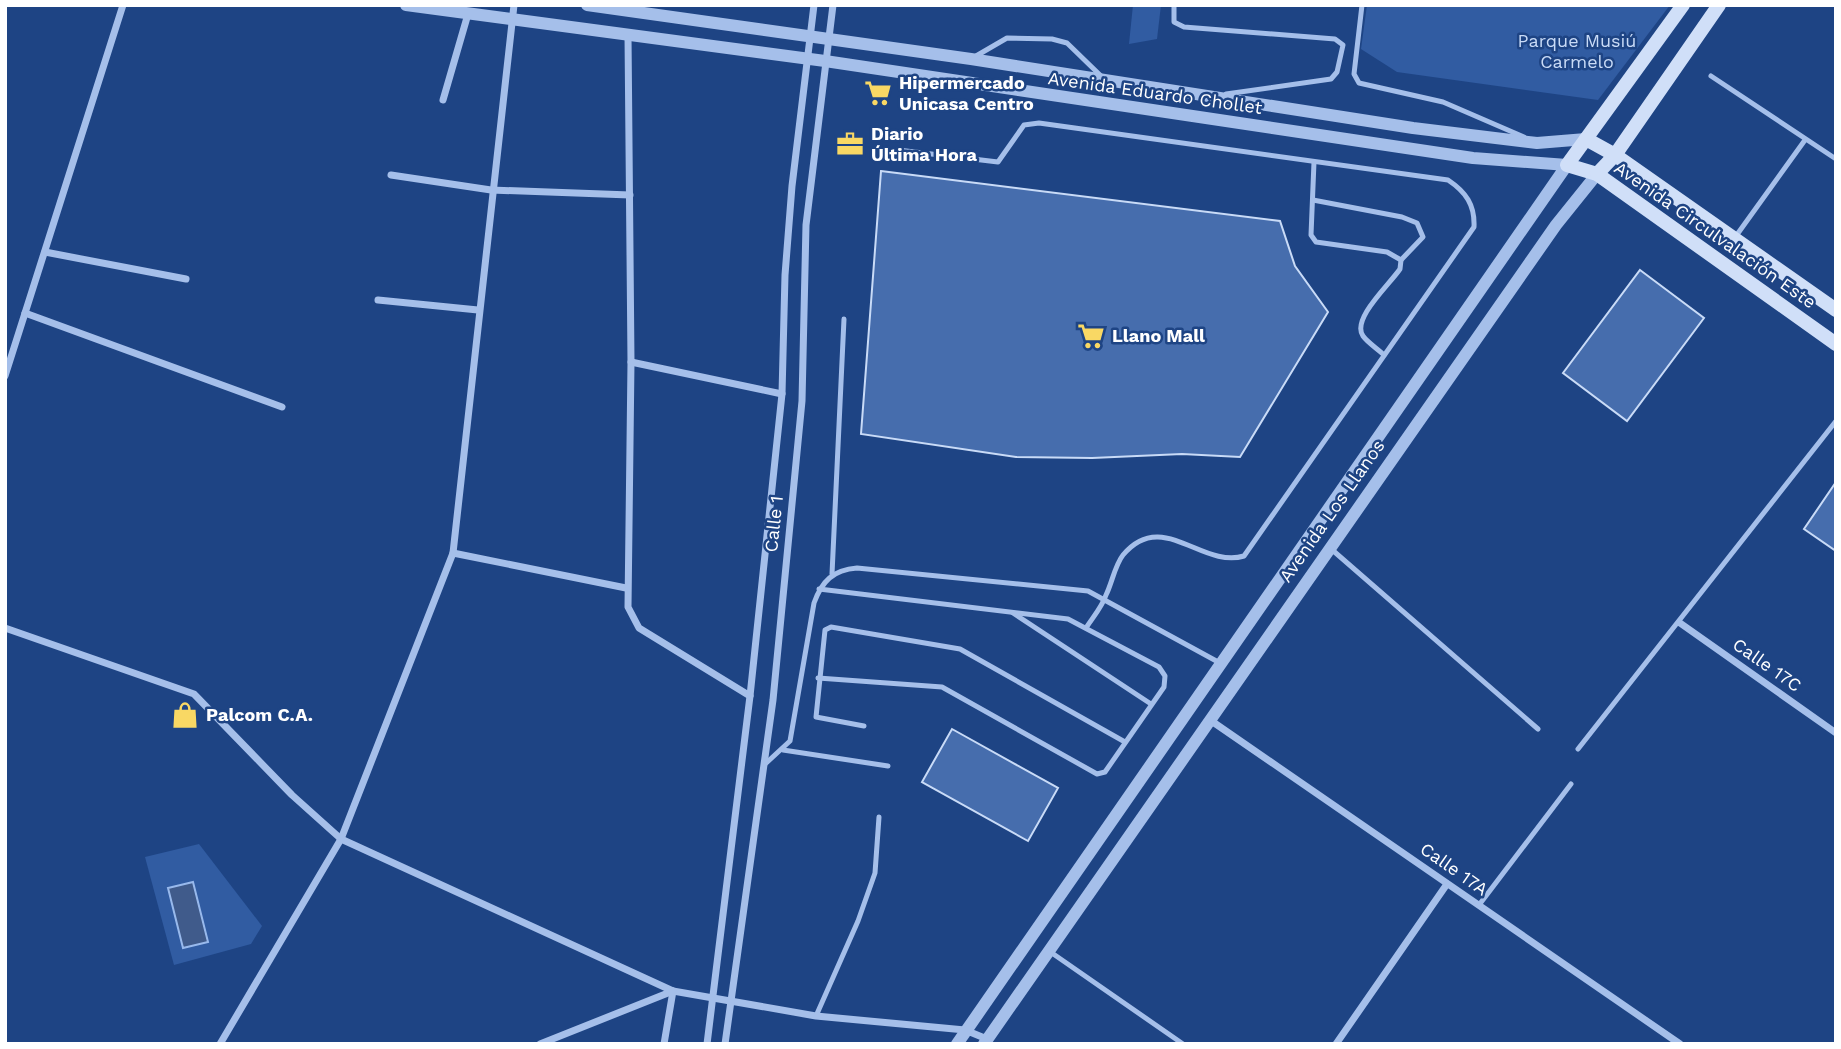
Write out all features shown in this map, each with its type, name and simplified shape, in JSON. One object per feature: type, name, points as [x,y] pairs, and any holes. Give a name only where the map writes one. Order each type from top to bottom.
[{"type":"main road","name":"Avenida Los Llanos","points":[[1567,165],[1683,5]]},
{"type":"main road","name":"Avenida Los Llanos","points":[[1597,174],[1615,155],[1719,5]]},
{"type":"main road","name":"Avenida Circulvalación Este","points":[[1586,138],[1615,155],[1836,310]]},
{"type":"main road","name":"Avenida Circulvalación Este","points":[[1567,165],[1597,174],[1836,344]]},
{"type":"street","points":[[5,376],[123,5]]},
{"type":"street","name":"Avenida Eduardo Chollet","points":[[406,5],[825,61],[1473,158],[1567,165]]},
{"type":"street","points":[[220,1044],[341,839],[453,553],[491,190],[514,5]]},
{"type":"street","name":"Avenida Eduardo Chollet","points":[[587,5],[971,59],[1413,128],[1537,143],[1586,138]]},
{"type":"street","name":"Calle 1","points":[[707,1044],[750,696],[782,394],[785,275],[814,5]]},
{"type":"street","name":"Calle 1","points":[[725,1044],[764,765],[802,401],[806,225],[833,5]]},
{"type":"street","points":[[443,100],[468,14]]},
{"type":"street","points":[[628,35],[631,362],[626,587],[628,607],[639,628],[750,696]]},
{"type":"street","name":"Avenida Los Llanos","points":[[957,1044],[1567,165]]},
{"type":"street","name":"Avenida Los Llanos","points":[[985,1041],[1556,225],[1597,174]]},
{"type":"street","points":[[391,175],[491,190],[630,195]]},
{"type":"street","points":[[45,252],[186,279]]},
{"type":"street","points":[[378,300],[478,310]]},
{"type":"street","points":[[25,313],[282,407]]},
{"type":"street","points":[[631,362],[782,394]]},
{"type":"street","points":[[453,553],[626,587]]},
{"type":"street","name":"Calle 17C","points":[[1680,623],[1836,733]]},
{"type":"street","points":[[5,628],[194,694],[292,795],[341,839],[673,991],[816,1016],[965,1030],[985,1041]]},
{"type":"street","name":"Calle 17A","points":[[1210,720],[1680,1044]]},
{"type":"street","points":[[1336,1044],[1447,884]]},
{"type":"street","points":[[540,1044],[673,991]]},
{"type":"street","points":[[664,1044],[673,991]]},
{"type":"lane","points":[[1174,5],[1174,22],[1184,27],[1335,38],[1343,45],[1337,72],[1331,79],[1212,96]]},
{"type":"lane","points":[[1362,5],[1354,74],[1359,83],[1443,102],[1537,143]]},
{"type":"lane","points":[[971,59],[1007,38],[1052,39],[1067,43],[1103,79]]},
{"type":"lane","points":[[1711,75],[1836,159]]},
{"type":"lane","points":[[898,150],[998,162],[1024,125],[1039,123],[1448,180],[1462,189],[1475,212],[1474,227],[1244,556],[1230,560],[1218,559],[1174,538],[1145,539],[1122,556],[1105,599],[1086,628]]},
{"type":"lane","points":[[1734,239],[1805,140]]},
{"type":"lane","points":[[1314,162],[1311,235],[1316,242],[1387,252],[1401,260]]},
{"type":"lane","points":[[1313,200],[1402,217],[1417,223],[1423,237],[1401,260],[1400,269],[1362,316],[1360,327],[1363,336],[1384,355]]},
{"type":"lane","points":[[832,574],[844,319]]},
{"type":"lane","points":[[1578,749],[1680,623],[1836,421]]},
{"type":"lane","points":[[1330,548],[1538,729]]},
{"type":"lane","points":[[764,765],[783,750],[793,729],[819,589],[832,574],[843,569],[870,569],[1088,591],[1220,663]]},
{"type":"lane","points":[[818,678],[942,687],[1097,774],[1105,772],[1164,687],[1165,676],[1158,667],[1068,619],[819,589]]},
{"type":"lane","points":[[1010,611],[1151,704]]},
{"type":"lane","points":[[864,726],[816,717],[824,629],[831,627],[951,646],[1125,743]]},
{"type":"lane","points":[[783,750],[888,766]]},
{"type":"lane","points":[[1479,905],[1572,784]]},
{"type":"lane","points":[[816,1016],[858,921],[875,873],[879,817]]},
{"type":"lane","points":[[1049,951],[1183,1044]]},
{"type":"green space","points":[[1133,5],[1161,5],[1157,39],[1129,44]]},
{"type":"green space","name":"Parque Musiú Carmelo","points":[[1367,5],[1670,5],[1598,100],[1397,72],[1361,49]]},
{"type":"green space","points":[[199,844],[262,926],[251,944],[174,965],[145,857]]},
{"type":"shaded area","points":[[193,882],[208,942],[183,948],[168,888]]},
{"type":"building","name":"Llano Mall","points":[[881,171],[1280,221],[1295,266],[1328,312],[1240,457],[1182,454],[1092,458],[1016,457],[861,434]]},
{"type":"building","points":[[1640,270],[1704,318],[1627,421],[1563,373]]},
{"type":"building","points":[[1836,482],[1836,551],[1804,529]]},
{"type":"building","points":[[952,729],[1058,788],[1028,841],[922,782]]},
{"type":"place","name":"Hipermercado Unicasa Centro","points":[[878,93]]},
{"type":"place","name":"Diario Última Hora","points":[[850,144]]},
{"type":"place","name":"Llano Mall","points":[[1091,336]]},
{"type":"place","name":"Palcom C.A.","points":[[185,715]]}]
